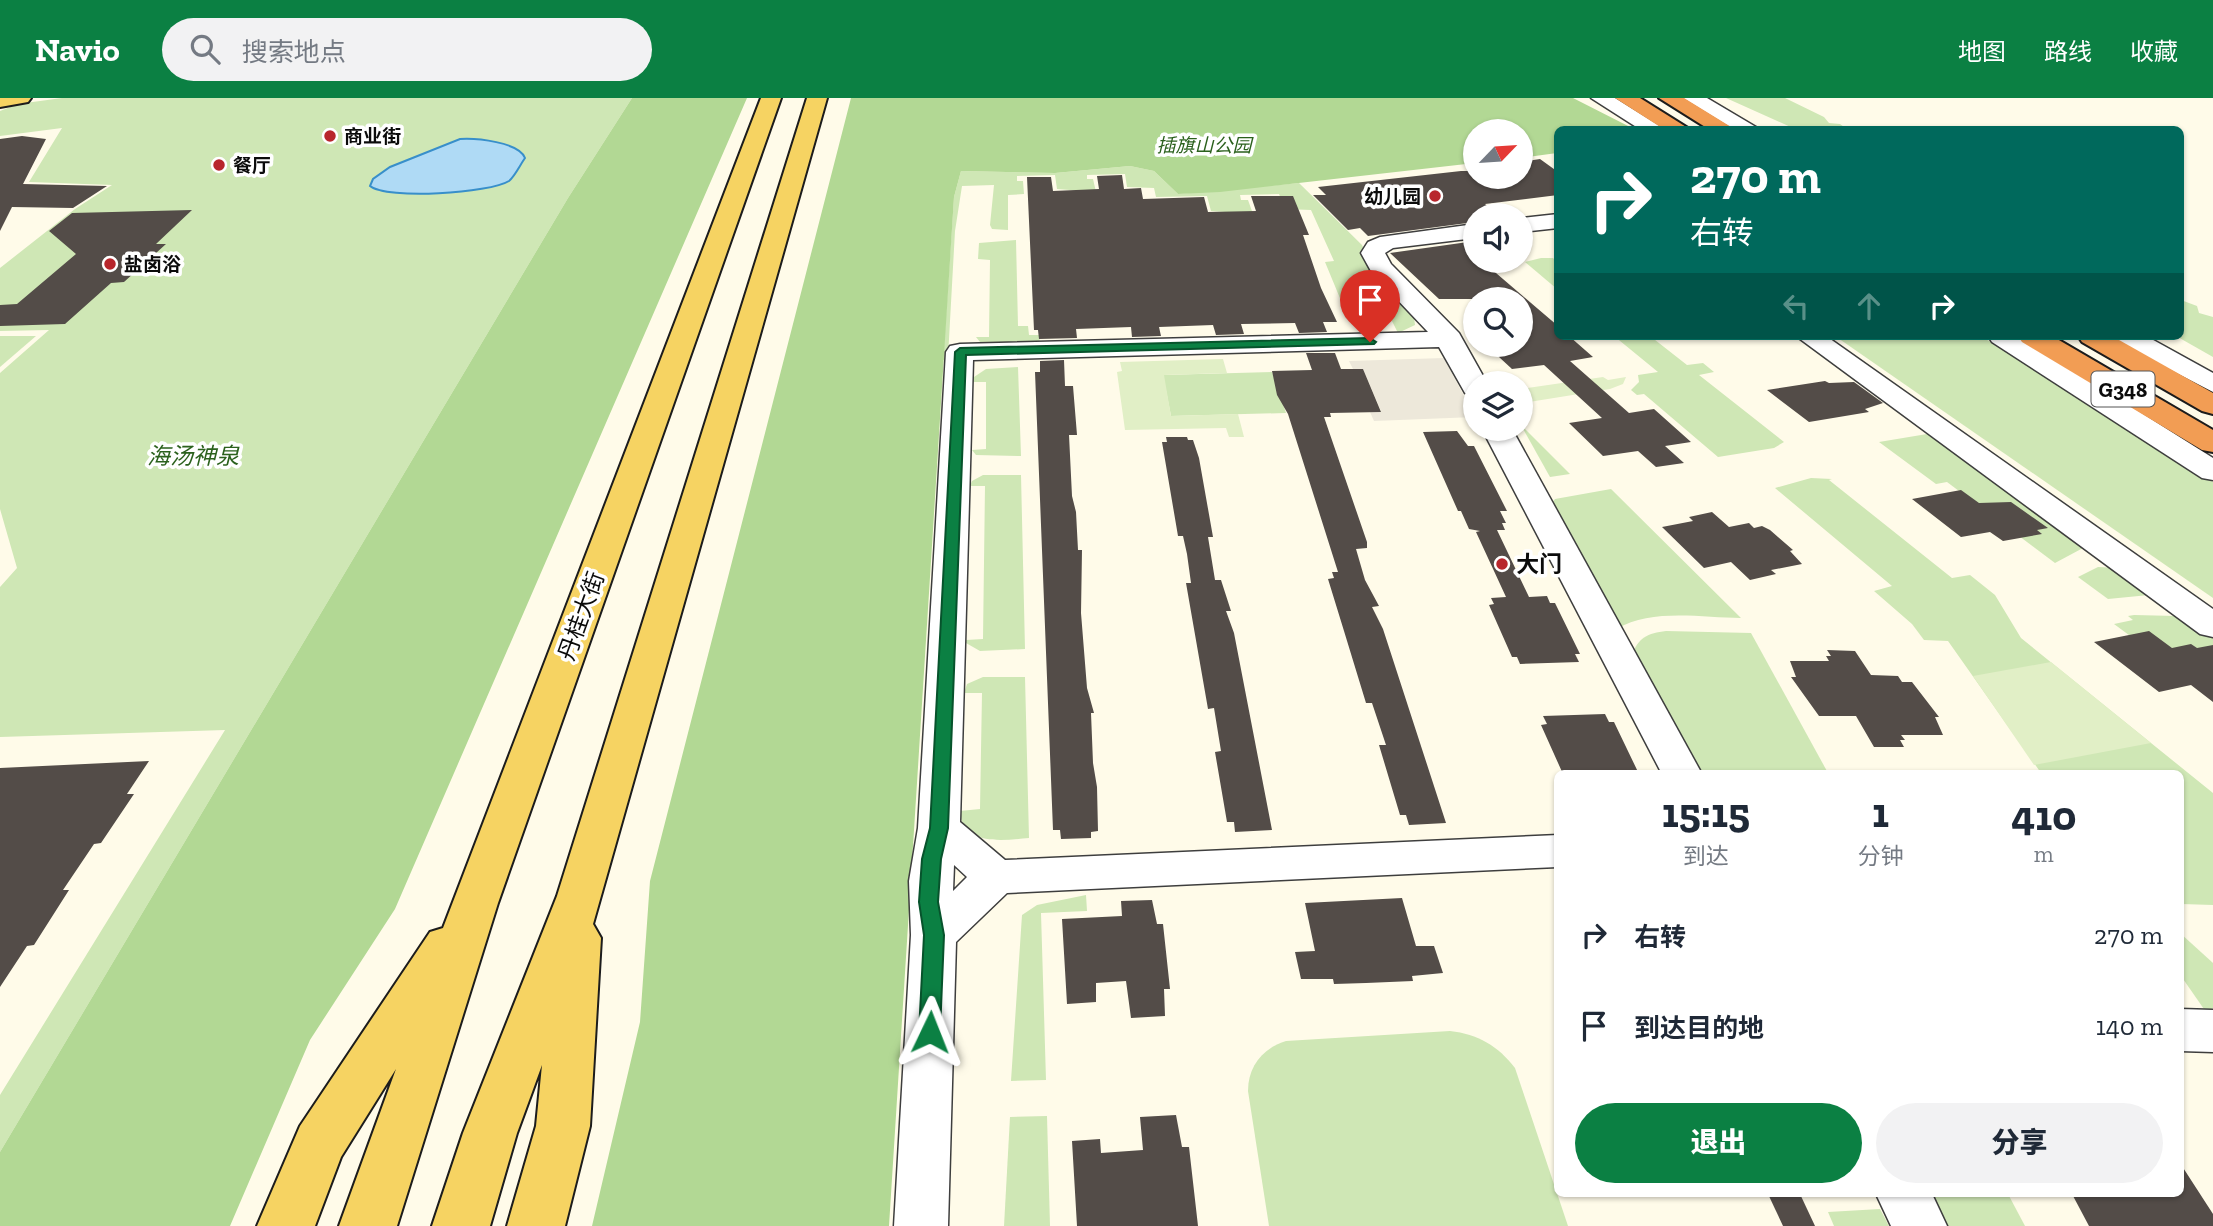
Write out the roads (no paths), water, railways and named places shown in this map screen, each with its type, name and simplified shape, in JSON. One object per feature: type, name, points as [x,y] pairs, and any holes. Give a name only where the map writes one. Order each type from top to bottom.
[{"type":"highway","points":[[1625,98],[1674,126]]},
{"type":"highway","points":[[1668,98],[1719,126]]},
{"type":"highway","name":"G348","points":[[2039,340],[2213,443]]},
{"type":"highway","name":"G348","points":[[2110,340],[2213,405]]},
{"type":"main road","points":[[0,101],[21,98]]},
{"type":"main road","name":"丹桂大街","points":[[368,1226],[400,1137],[475,903],[771,98]]},
{"type":"main road","points":[[461,1226],[490,1133],[580,896],[817,98]]},
{"type":"main road","points":[[536,1226],[563,1126],[580,896]]},
{"type":"main road","points":[[286,1226],[318,1144],[475,903]]},
{"type":"street","points":[[1601,98],[1649,126]]},
{"type":"street","points":[[1692,98],[1734,126]]},
{"type":"street","points":[[1692,98],[1744,126]]},
{"type":"street","points":[[1533,224],[1554,221]]},
{"type":"street","points":[[1463,233],[1384,243],[1373,253],[1379,266],[1450,339],[1467,371]]},
{"type":"street","points":[[921,1226],[934,935],[929,902],[931,859],[939,828],[960,352],[1450,339]]},
{"type":"street","points":[[1815,340],[2213,626]]},
{"type":"street","points":[[2008,340],[2213,471]]},
{"type":"street","points":[[2009,340],[2213,449]]},
{"type":"street","points":[[2110,340],[2213,396]]},
{"type":"street","points":[[2112,340],[2213,384]]},
{"type":"street","points":[[1503,441],[1680,770]]},
{"type":"street","points":[[939,828],[996,877]]},
{"type":"street","points":[[934,935],[996,877],[1554,850]]},
{"type":"street","points":[[2184,1030],[2213,1031]]},
{"type":"street","points":[[1905,1197],[1920,1226]]},
{"type":"water","points":[[460,139],[486,140],[506,145],[515,148],[525,158],[509,181],[482,189],[416,194],[396,193],[370,186],[373,179],[390,167]]},
{"type":"place","name":"商业街","points":[[330,136]]},
{"type":"place","name":"餐厅","points":[[219,165]]},
{"type":"place","name":"幼儿园","points":[[1435,196]]},
{"type":"place","name":"盐卤浴","points":[[110,264]]},
{"type":"place","name":"大门","points":[[1502,564]]},
{"type":"park label","name":"插旗山公园","points":[[1204,145]]},
{"type":"park label","name":"海汤神泉","points":[[193,456]]}]
